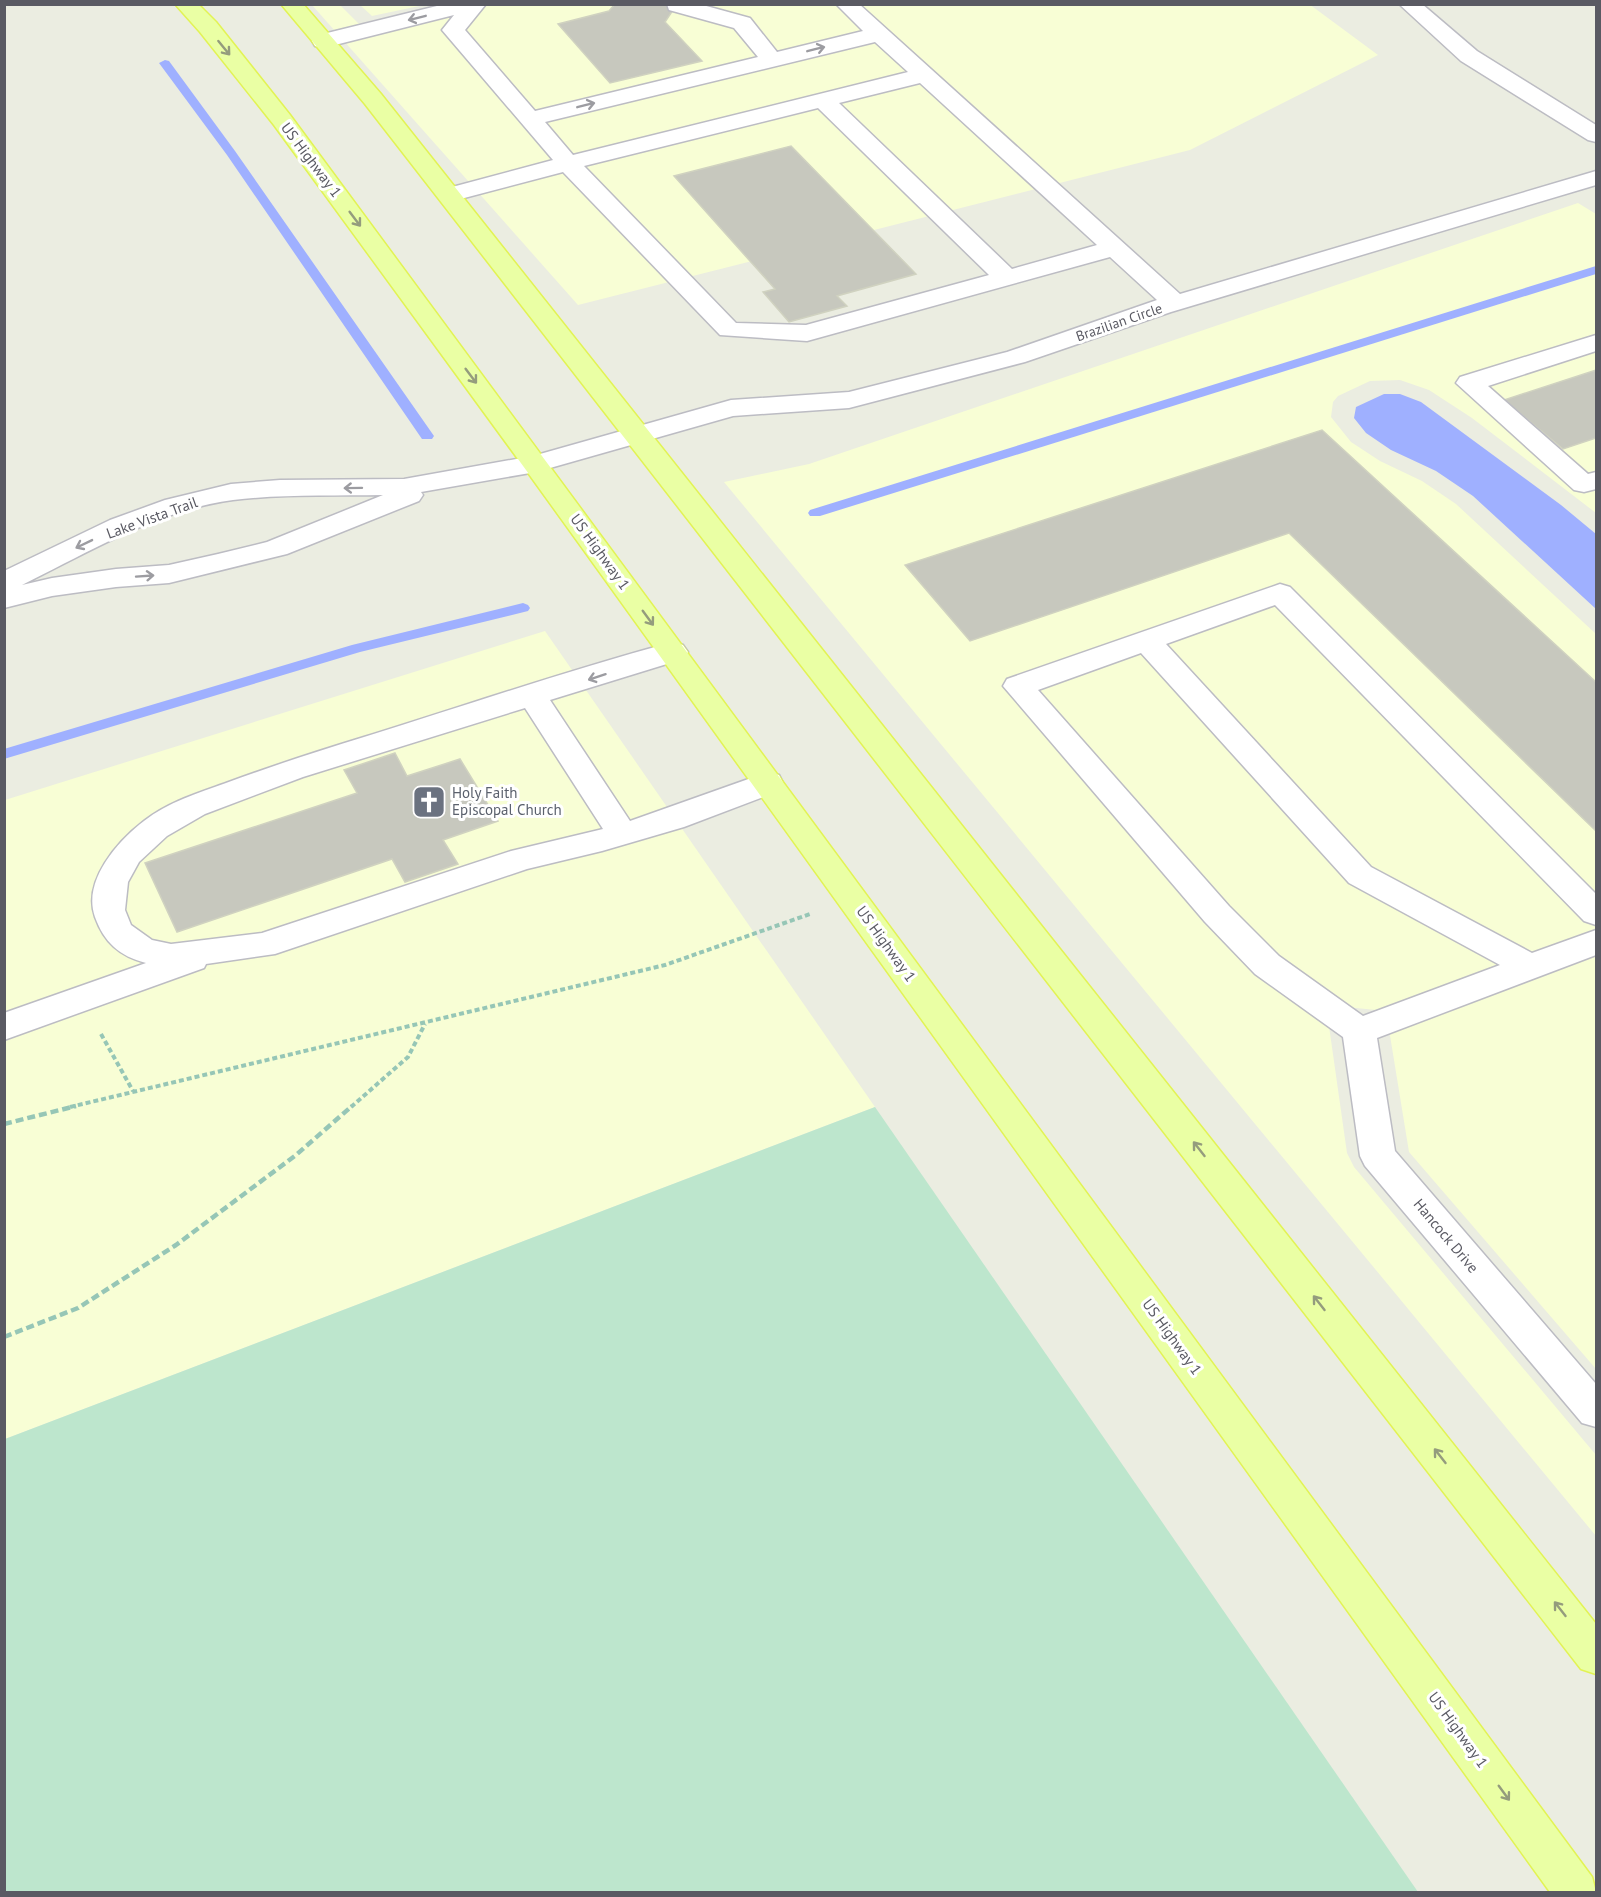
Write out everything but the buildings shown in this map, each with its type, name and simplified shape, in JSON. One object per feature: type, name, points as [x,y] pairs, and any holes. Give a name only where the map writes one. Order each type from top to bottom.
[{"type":"main road","name":"US Highway 1","points":[[185,4],[208,27],[282,120],[537,464],[1576,1893]]},
{"type":"main road","points":[[291,4],[373,99],[449,195],[1596,1655]]},
{"type":"street","points":[[322,41],[475,4]]},
{"type":"street","points":[[475,4],[453,30],[568,163],[729,330],[807,333],[1114,248]]},
{"type":"street","points":[[846,4],[1174,303]]},
{"type":"street","points":[[1409,4],[1468,56],[1596,135]]},
{"type":"street","points":[[677,5],[742,23],[772,60]]},
{"type":"street","points":[[529,119],[879,34]]},
{"type":"street","points":[[449,195],[568,163],[924,75]]},
{"type":"street","points":[[823,100],[1007,278]]},
{"type":"street","name":"Brazilian Circle","points":[[636,435],[731,408],[849,400],[1016,357],[1174,303],[1596,178]]},
{"type":"street","points":[[1596,343],[1468,383],[1584,484],[1596,480]]},
{"type":"street","name":"Lake Vista Trail","points":[[4,583],[120,526],[175,506],[231,492],[280,488],[404,488],[453,477],[537,464],[636,435]]},
{"type":"street","name":"Lake Vista Trail","points":[[4,599],[51,587],[116,578],[169,574],[267,550],[453,477]]},
{"type":"street","points":[[1596,913],[1280,593],[1018,686],[1216,914],[1267,965],[1359,1031],[1596,942]]},
{"type":"street","points":[[1146,640],[1360,875],[1531,967]]},
{"type":"street","points":[[673,652],[292,770],[194,806],[156,828],[127,855],[112,882],[109,910],[117,932],[143,950],[171,956],[263,945],[522,859],[673,819],[768,783]]},
{"type":"street","points":[[532,696],[623,834]]},
{"type":"street","points":[[4,1027],[211,952]]},
{"type":"street","name":"Hancock Drive","points":[[1359,1031],[1378,1156],[1596,1412]]},
{"type":"path","points":[[4,1124],[133,1090],[425,1024],[665,965],[853,899]]},
{"type":"path","points":[[90,997],[104,1042],[133,1090]]},
{"type":"path","points":[[4,1337],[78,1308],[176,1245],[296,1155],[408,1057],[425,1024]]},
{"type":"shaded area","points":[[468,4],[1309,4],[1378,55],[1190,150],[578,305],[312,5],[340,5],[358,23],[368,26]]},
{"type":"shaded area","points":[[360,5],[424,5],[372,16]]},
{"type":"shaded area","points":[[1578,203],[1596,214],[1596,513],[1472,418],[1429,390],[1400,380],[1370,381],[1338,396],[1333,402],[1331,417],[1351,442],[1380,461],[1422,481],[1456,504],[1596,634],[1596,1369],[1409,1152],[1386,1011],[1326,1005],[1347,1153],[1354,1167],[1596,1455],[1596,1536],[724,482],[809,464]]},
{"type":"shaded area","points":[[545,631],[875,1107],[5,1439],[5,800]]},
{"type":"shaded area","points":[[875,1107],[1418,1892],[5,1892],[5,1439]]},
{"type":"water","points":[[1384,394],[1400,394],[1421,402],[1561,505],[1596,534],[1596,609],[1473,496],[1436,471],[1391,450],[1366,433],[1354,418],[1356,407]]},
{"type":"waterway","points":[[165,63],[231,153],[427,436]]},
{"type":"waterway","points":[[815,513],[1596,270]]},
{"type":"waterway","points":[[4,754],[357,648],[523,608]]},
{"type":"place","name":"Holy Faith Episcopal Church","points":[[429,802]]}]
